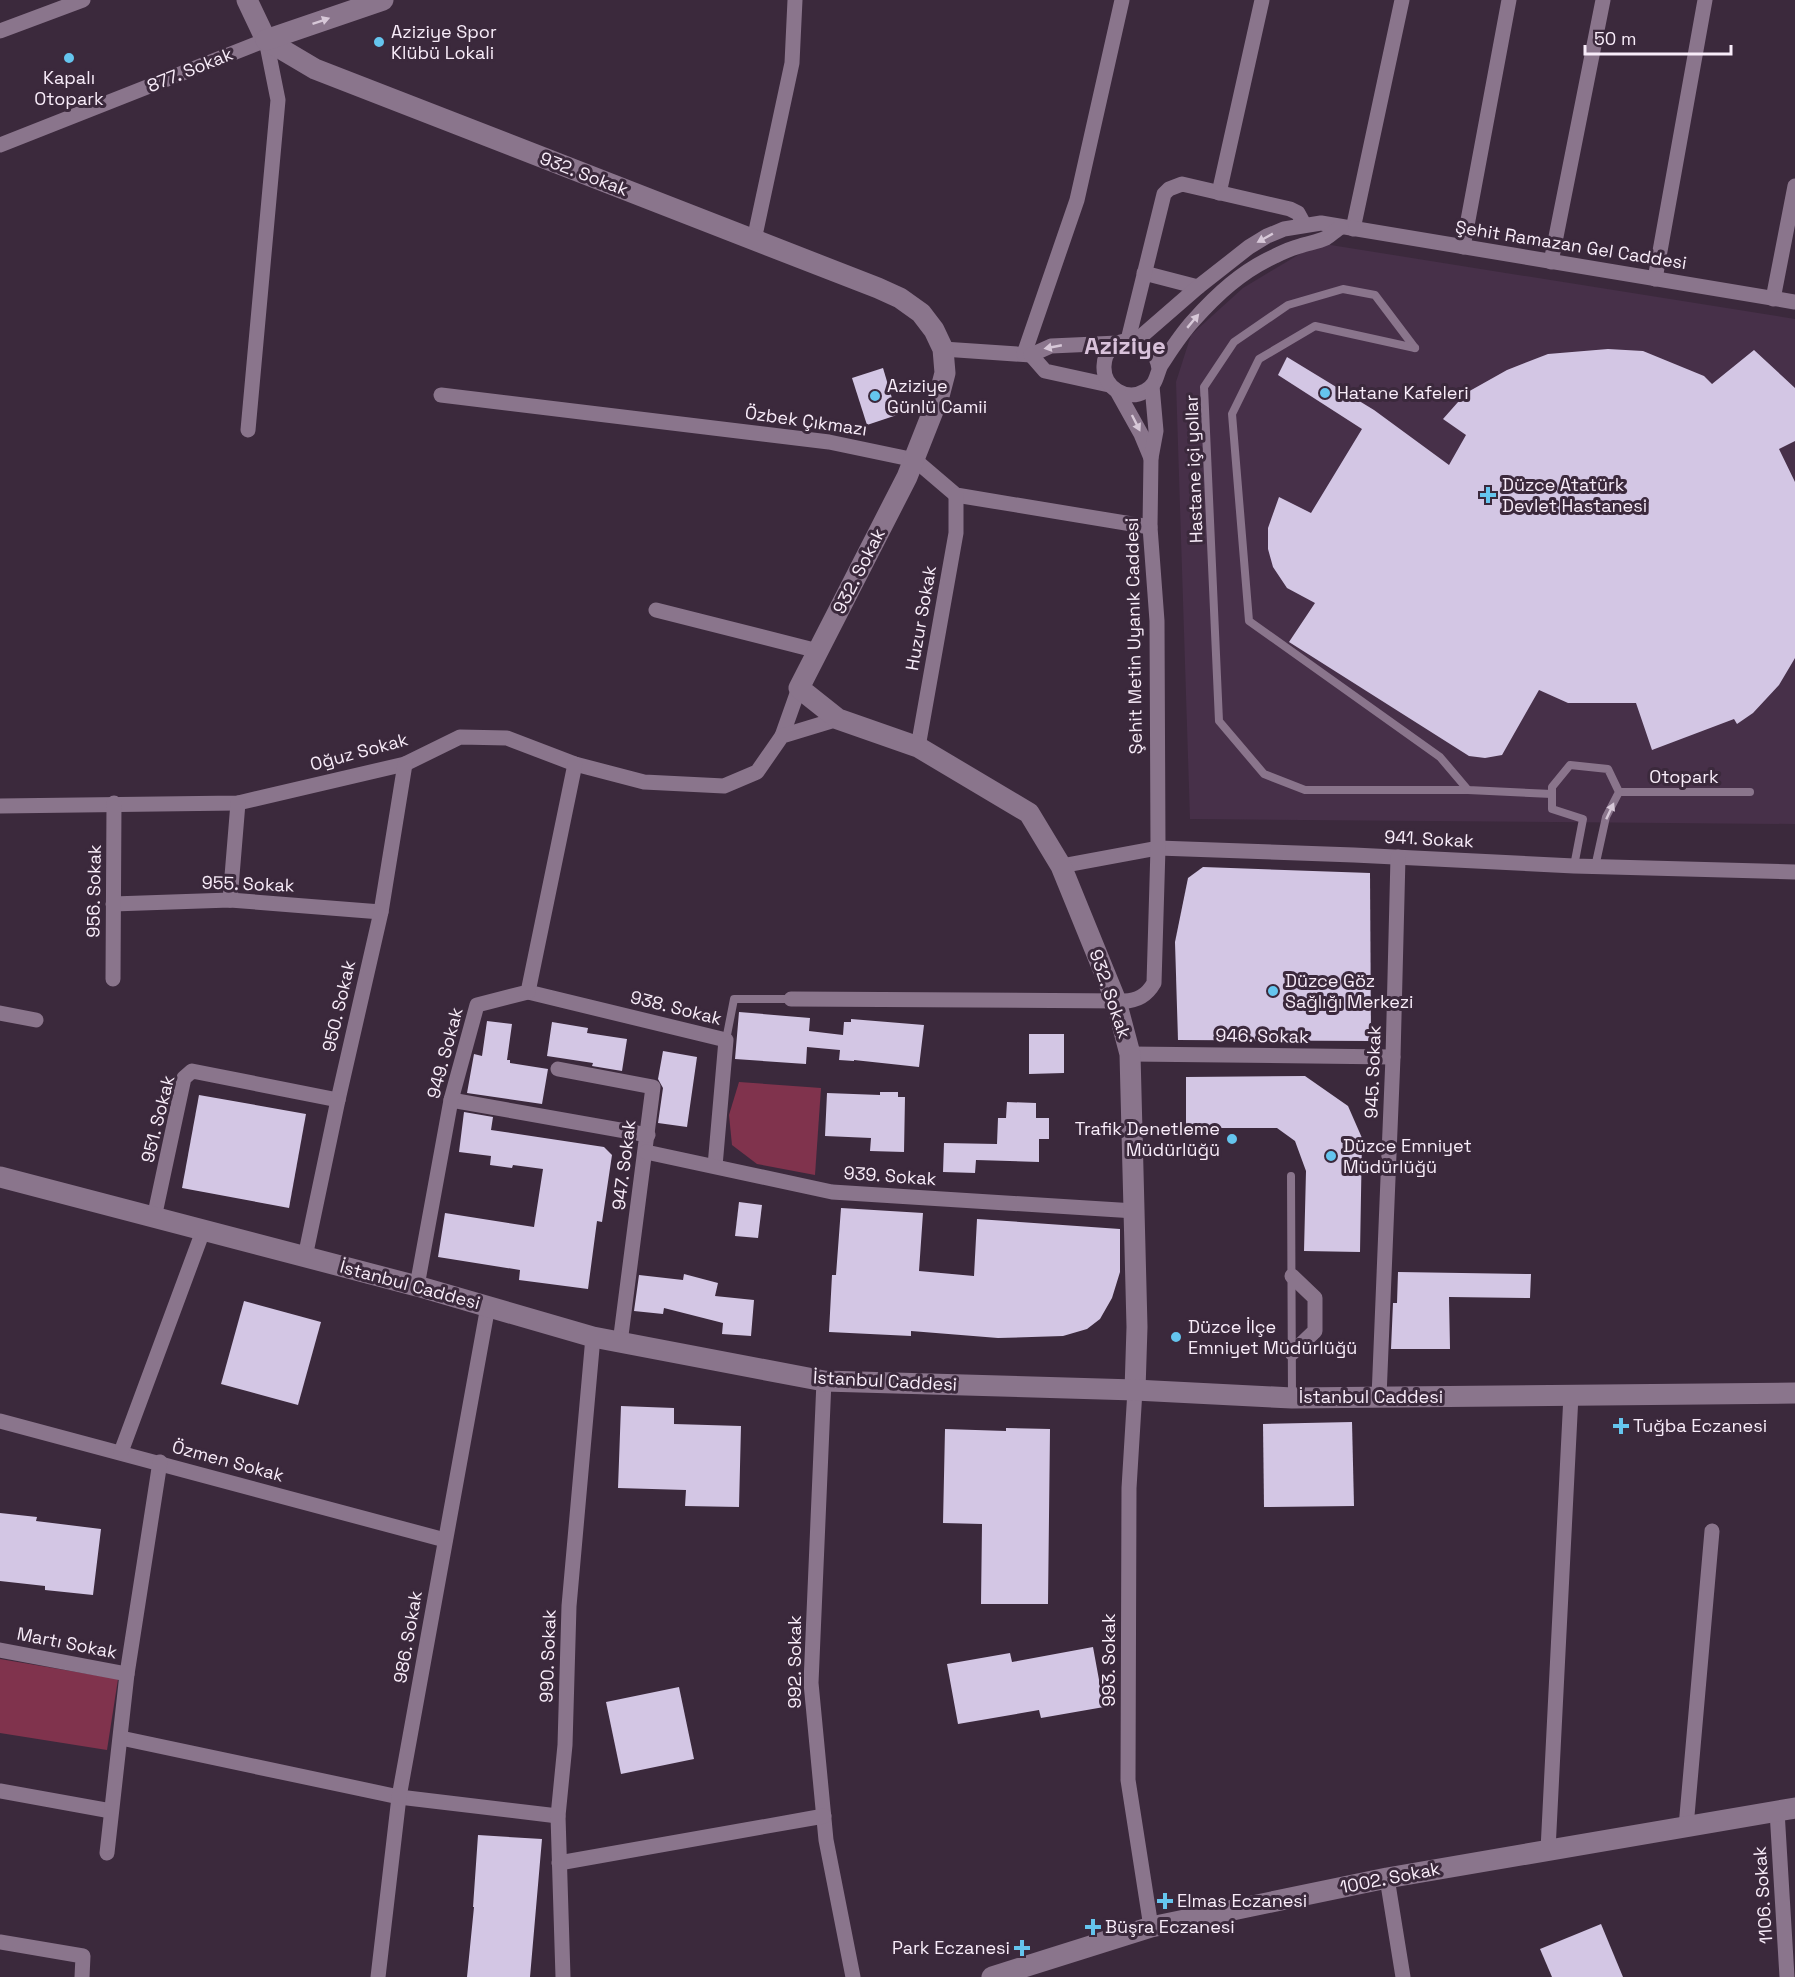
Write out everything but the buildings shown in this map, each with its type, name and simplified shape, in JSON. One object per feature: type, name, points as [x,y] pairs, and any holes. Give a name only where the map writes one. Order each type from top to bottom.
[{"type":"street","points":[[0,32],[83,0]]},
{"type":"street","points":[[247,0],[266,40],[278,100],[248,430]]},
{"type":"street","points":[[754,240],[792,63],[795,0]]},
{"type":"street","points":[[1028,354],[1077,200],[1122,0]]},
{"type":"street","points":[[1219,193],[1262,0]]},
{"type":"street","points":[[1159,369],[1190,324],[1221,291],[1238,278],[1275,256],[1347,228],[1402,0]]},
{"type":"street","points":[[1463,247],[1509,0]]},
{"type":"street","points":[[1551,262],[1603,0]]},
{"type":"street","points":[[1654,279],[1705,0]]},
{"type":"street","name":"877. Sokak","points":[[0,145],[266,40],[379,1]]},
{"type":"street","name":"932. Sokak","points":[[266,40],[315,69],[900,298],[921,313],[934,330],[943,349],[945,373],[939,396],[915,460],[799,688],[838,719],[918,747],[1029,813],[1061,866],[1116,1001],[1130,1054],[1137,1327],[1135,1390]]},
{"type":"street","points":[[1128,341],[1164,194],[1169,189],[1182,184],[1290,209],[1298,213],[1304,224]]},
{"type":"street","points":[[1773,299],[1795,186]]},
{"type":"street","name":"Şehit Ramazan Gel Caddesi","points":[[1128,341],[1249,247],[1284,229],[1321,222],[1795,302]]},
{"type":"street","points":[[1144,273],[1198,287]]},
{"type":"street","points":[[943,349],[1028,354],[1051,346],[1128,341],[1146,344],[1154,350],[1159,369],[1152,386],[1144,392],[1126,395],[1113,388],[1045,371],[1028,354]]},
{"type":"street","points":[[1113,388],[1104,367],[1106,357],[1111,349],[1128,341]]},
{"type":"street","name":"Şehit Metin Uyanık Caddesi","points":[[1116,1001],[1139,999],[1154,983],[1158,848],[1157,621],[1150,527],[1150,458],[1156,431],[1152,386]]},
{"type":"street","name":"Şehit Metin Uyanık Caddesi","points":[[1113,388],[1141,434],[1150,458]]},
{"type":"street","name":"Özbek Çıkmazı","points":[[441,395],[829,442],[915,460],[956,495]]},
{"type":"street","points":[[956,495],[1150,527]]},
{"type":"street","name":"Huzur Sokak","points":[[918,747],[956,533],[956,495]]},
{"type":"street","points":[[656,610],[818,651]]},
{"type":"street","name":"Oğuz Sokak","points":[[0,806],[238,803],[405,764],[460,736],[507,738],[575,764],[644,782],[724,786],[758,772],[782,736],[799,688]]},
{"type":"street","points":[[782,736],[838,719]]},
{"type":"street","name":"950. Sokak","points":[[305,1257],[381,912],[405,764]]},
{"type":"street","points":[[528,992],[575,764]]},
{"type":"street","name":"956. Sokak","points":[[112,979],[114,803]]},
{"type":"street","points":[[230,900],[238,803]]},
{"type":"street","name":"941. Sokak","points":[[1061,866],[1158,848],[1595,867],[1795,872]]},
{"type":"street","name":"945. Sokak","points":[[1379,1397],[1393,1057],[1398,857]]},
{"type":"street","name":"955. Sokak","points":[[113,904],[230,900],[381,912]]},
{"type":"street","name":"938. Sokak","points":[[528,992],[726,1041],[715,1167]]},
{"type":"street","name":"949. Sokak","points":[[417,1286],[451,1100],[477,1005],[528,992]]},
{"type":"street","points":[[791,999],[1116,1001]]},
{"type":"street","points":[[0,1013],[36,1020]]},
{"type":"street","name":"946. Sokak","points":[[1130,1054],[1393,1057]]},
{"type":"street","name":"947. Sokak","points":[[558,1069],[653,1087],[620,1343]]},
{"type":"street","name":"951. Sokak","points":[[154,1218],[184,1078],[192,1071],[338,1100]]},
{"type":"street","points":[[451,1100],[648,1135]]},
{"type":"street","name":"939. Sokak","points":[[646,1152],[832,1192],[1135,1211]]},
{"type":"street","name":"İstanbul Caddesi","points":[[0,1177],[417,1286],[593,1337],[824,1381],[1135,1390],[1292,1398],[1795,1393]]},
{"type":"street","points":[[121,1452],[203,1231]]},
{"type":"street","points":[[1292,1276],[1315,1298],[1315,1331],[1292,1353]]},
{"type":"street","name":"986. Sokak","points":[[378,1977],[399,1797],[488,1306]]},
{"type":"street","name":"990. Sokak","points":[[563,1977],[558,1816],[565,1745],[569,1606],[593,1337]]},
{"type":"street","name":"992. Sokak","points":[[824,1381],[811,1683],[826,1840],[853,1977]]},
{"type":"street","name":"993. Sokak","points":[[1135,1390],[1129,1488],[1128,1780],[1151,1927]]},
{"type":"street","points":[[1548,1850],[1571,1395]]},
{"type":"street","name":"Özmen Sokak","points":[[0,1421],[445,1540]]},
{"type":"street","points":[[107,1853],[128,1674],[160,1462]]},
{"type":"street","points":[[1686,1827],[1712,1531]]},
{"type":"street","name":"Martı Sokak","points":[[0,1650],[128,1674]]},
{"type":"street","points":[[121,1738],[399,1797],[558,1816]]},
{"type":"street","points":[[0,1791],[111,1811]]},
{"type":"street","name":"1002. Sokak","points":[[992,1977],[1151,1927],[1387,1878],[1786,1810]]},
{"type":"street","name":"1106. Sokak","points":[[1786,1810],[1787,1977]]},
{"type":"street","points":[[560,1863],[824,1816]]},
{"type":"street","points":[[1387,1878],[1403,1977]]},
{"type":"street","points":[[0,1942],[83,1956],[82,1977]]},
{"type":"lane","name":"Hastane içi yollar","points":[[1468,790],[1440,757],[1250,621],[1232,414],[1259,358],[1315,326],[1415,348],[1375,295],[1343,289],[1288,305],[1234,342],[1204,387],[1219,721],[1264,774],[1305,790],[1468,790],[1552,794]]},
{"type":"lane","points":[[1575,866],[1583,819],[1552,809],[1552,787],[1570,765],[1608,769],[1619,792],[1606,817],[1595,867]]},
{"type":"lane","name":"Otopark","points":[[1619,792],[1750,792]]},
{"type":"lane","points":[[726,1041],[734,999],[791,999]]},
{"type":"lane","points":[[1291,1176],[1292,1398]]},
{"type":"shaded area","name":"Düzce Atatürk Devlet Hastanesi","points":[[1318,243],[1795,319],[1795,824],[1190,819],[1176,382],[1191,335],[1243,288]]},
{"type":"shaded area","points":[[739,1082],[821,1088],[815,1175],[757,1164],[732,1145],[729,1115]]},
{"type":"shaded area","points":[[0,1659],[118,1679],[107,1750],[0,1733]]},
{"type":"place","name":"Aziziye Spor Klübü Lokali","points":[[379,42]]},
{"type":"place","name":"Kapalı Otopark","points":[[69,58]]},
{"type":"place","name":"Hatane Kafeleri","points":[[1325,393]]},
{"type":"place","name":"Aziziye Günlü Camii","points":[[875,396]]},
{"type":"place","name":"Düzce Atatürk Devlet Hastanesi","points":[[1488,495]]},
{"type":"place","name":"Düzce Göz Sağlığı Merkezi","points":[[1273,991]]},
{"type":"place","name":"Trafik Denetleme Müdürlüğü","points":[[1232,1139]]},
{"type":"place","name":"Düzce Emniyet Müdürlüğü","points":[[1331,1156]]},
{"type":"place","name":"Düzce İlçe Emniyet Müdürlüğü","points":[[1176,1337]]},
{"type":"place","name":"Tuğba Eczanesi","points":[[1621,1426]]},
{"type":"place","name":"Elmas Eczanesi","points":[[1165,1901]]},
{"type":"place","name":"Büşra Eczanesi","points":[[1093,1927]]},
{"type":"place","name":"Park Eczanesi","points":[[1022,1948]]},
{"type":"district","name":"Aziziye","points":[[1125,346]]}]
